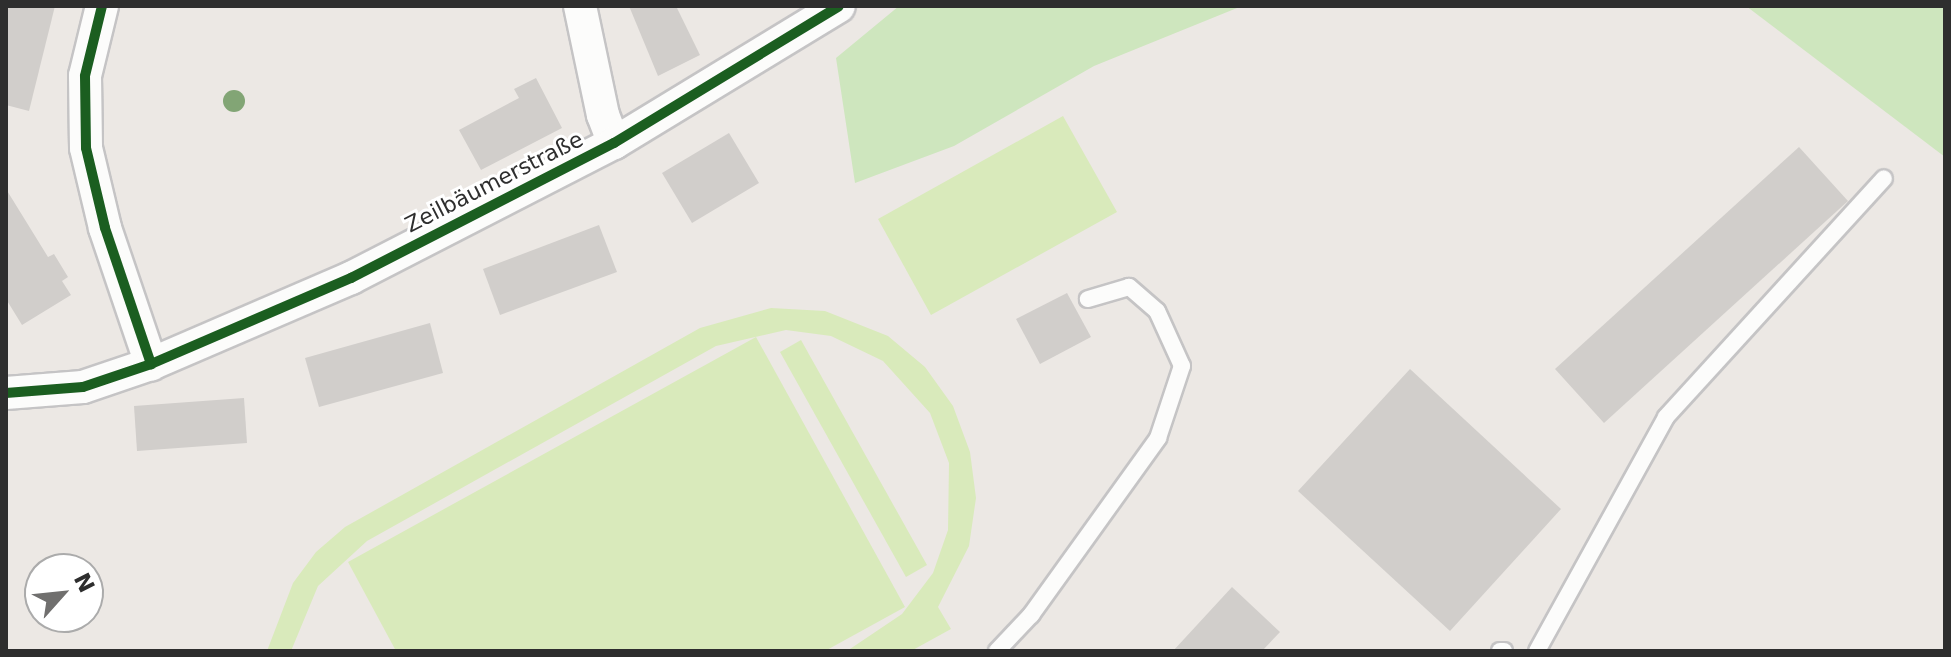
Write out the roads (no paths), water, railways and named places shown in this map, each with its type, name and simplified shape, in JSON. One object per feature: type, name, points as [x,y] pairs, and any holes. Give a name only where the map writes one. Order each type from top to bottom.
[{"type":"street","points":[[102,6],[85,76],[86,148],[105,228],[151,364]]},
{"type":"street","name":"Zeilbäumerstraße","points":[[580,6],[603,115],[614,143]]},
{"type":"street","name":"Zeilbäumerstraße","points":[[6,393],[83,387],[151,364],[351,278],[614,143],[839,6]]},
{"type":"lane","points":[[1537,651],[1666,417],[1884,178]]},
{"type":"lane","points":[[997,651],[1031,615],[1158,438],[1182,366],[1157,311],[1129,287],[1088,299]]}]
